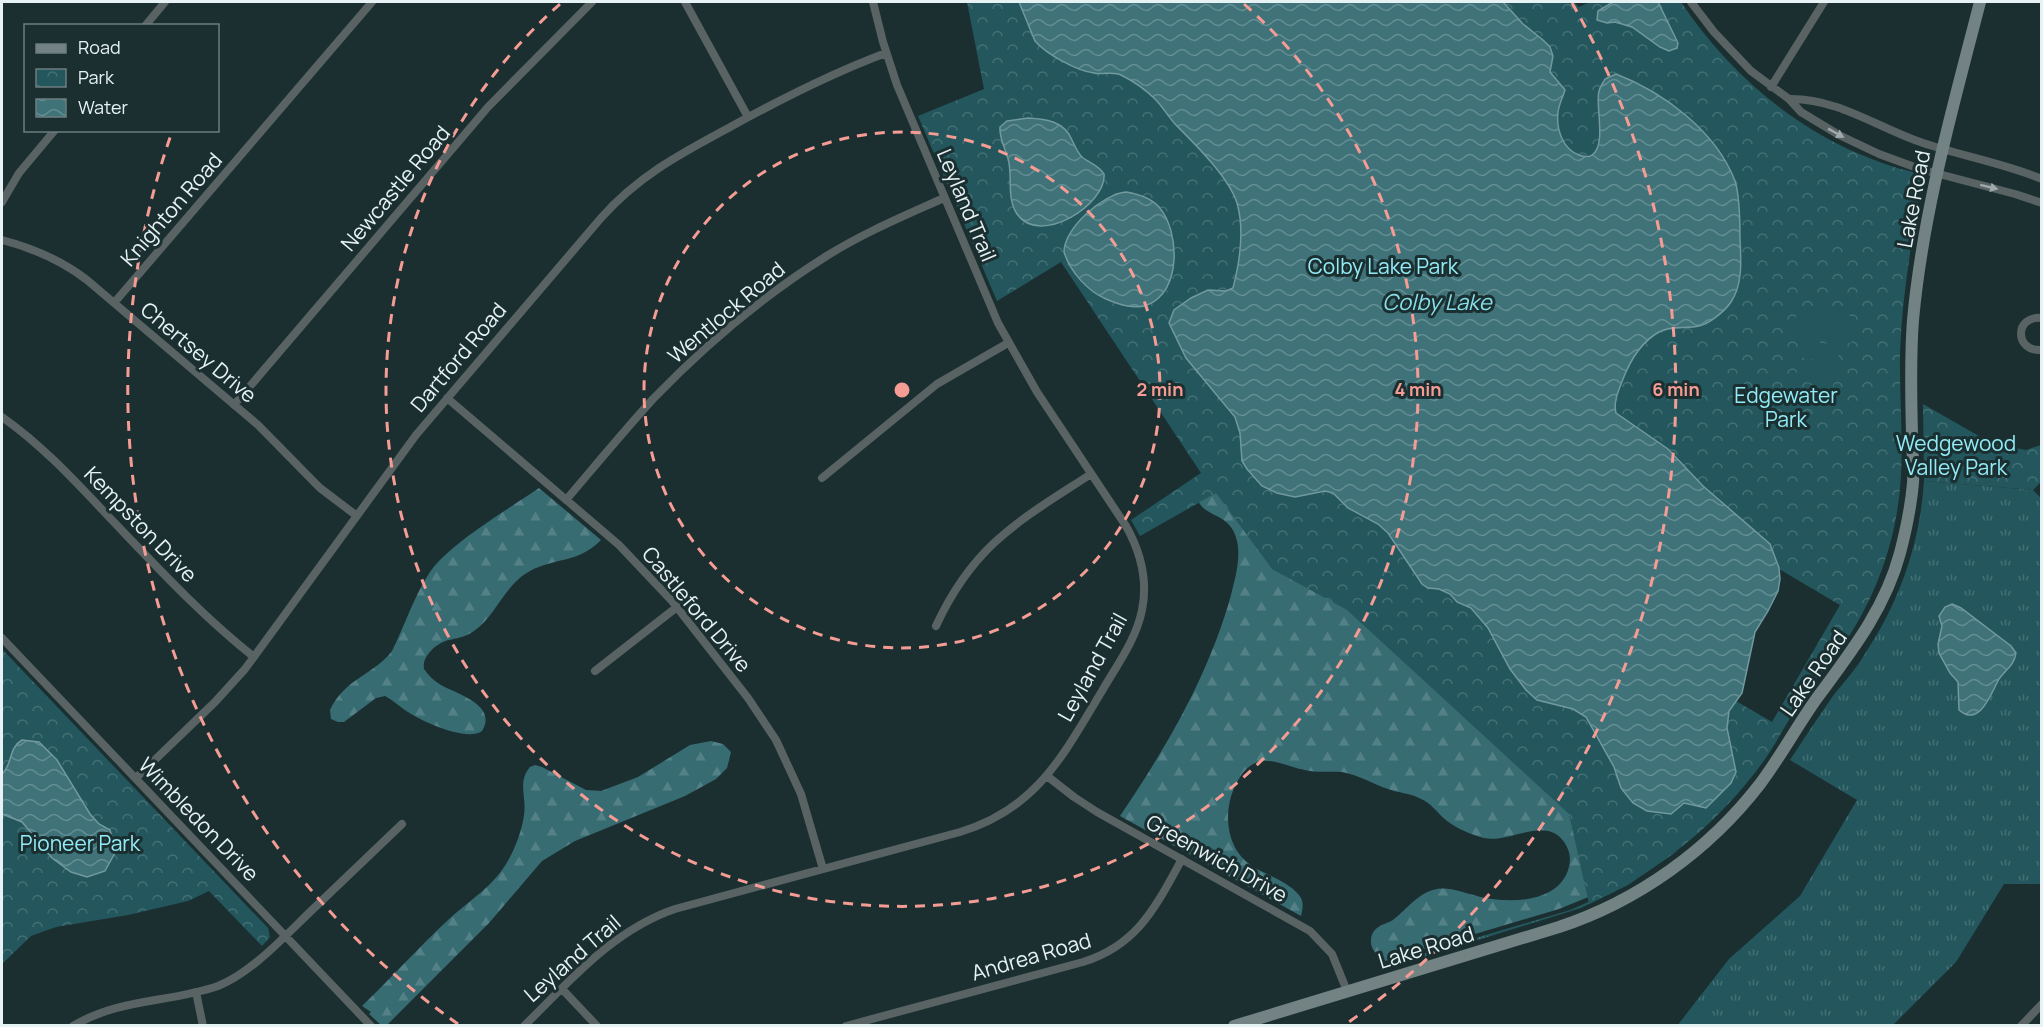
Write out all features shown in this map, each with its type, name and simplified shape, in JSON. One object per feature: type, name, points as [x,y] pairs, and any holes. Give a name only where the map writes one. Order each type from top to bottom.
[{"type":"street","points":[[147,24],[165,2]]},
{"type":"street","name":"Knighton Road","points":[[114,303],[372,2]]},
{"type":"street","name":"Newcastle Road","points":[[234,405],[495,99],[592,2]]},
{"type":"street","points":[[684,2],[748,117]]},
{"type":"street","name":"Leyland Trail","points":[[524,1026],[614,941],[648,920],[675,909],[976,827],[1016,804],[1047,776],[1067,748],[1130,645],[1138,625],[1143,604],[1143,576],[1133,540],[1037,392],[1008,343],[989,304],[900,94],[886,53],[873,2]]},
{"type":"street","points":[[1691,2],[1730,50],[1771,87],[1789,99],[1801,112],[1839,135],[1879,154],[1936,174],[2042,203]]},
{"type":"street","points":[[1771,87],[1824,2]]},
{"type":"street","name":"Lake Road","points":[[1234,1026],[1570,924],[1621,901],[1666,873],[1702,844],[1732,816],[1773,766],[1812,705],[1865,632],[1887,590],[1900,553],[1913,480],[1911,360],[1913,320],[1922,251],[1942,148],[1980,2]]},
{"type":"street","name":"Dartford Road","points":[[136,778],[215,702],[254,657],[411,442],[623,195],[661,165],[748,117],[821,79],[886,53]]},
{"type":"street","points":[[1789,99],[1805,99],[1851,111],[1904,137],[2042,179]]},
{"type":"street","points":[[2,202],[19,173],[53,132]]},
{"type":"street","name":"Wentlock Road","points":[[566,500],[662,390],[757,305],[836,250],[944,198]]},
{"type":"street","name":"Chertsey Drive","points":[[2,240],[30,248],[57,260],[83,277],[268,435],[320,488],[357,516]]},
{"type":"street","points":[[2042,318],[2036,317],[2026,322],[2021,331],[2022,341],[2029,349],[2042,350]]},
{"type":"street","points":[[822,478],[930,389],[1008,343]]},
{"type":"street","name":"Castleford Drive","points":[[447,398],[637,561],[677,607],[753,705],[780,747],[801,794],[823,869]]},
{"type":"street","name":"Kempston Drive","points":[[2,417],[55,461],[189,600],[254,657]]},
{"type":"street","points":[[936,626],[962,579],[990,545],[1016,524],[1091,474]]},
{"type":"street","points":[[595,671],[677,607]]},
{"type":"street","name":"Wimbledon Drive","points":[[2,638],[370,1026]]},
{"type":"street","name":"Greenwich Drive","points":[[1047,776],[1088,807],[1315,935],[1332,954],[1347,992]]},
{"type":"street","points":[[73,1026],[120,1006],[196,992],[219,985],[234,977],[285,936],[402,824]]},
{"type":"street","name":"Andrea Road","points":[[846,1026],[1102,955],[1130,938],[1144,924],[1182,859]]},
{"type":"street","points":[[562,989],[597,1026]]},
{"type":"street","points":[[196,992],[204,1026]]},
{"type":"street","points":[[2020,1026],[2042,1004]]},
{"type":"green space","name":"Colby Lake Park","points":[[967,2],[1574,2],[1579,7],[1590,2],[1681,2],[1735,68],[1777,106],[1824,137],[1850,150],[1919,175],[1922,182],[1908,267],[1901,331],[1900,492],[1889,548],[1869,601],[1850,634],[1793,712],[1763,762],[1727,806],[1663,861],[1589,904],[1569,814],[1347,610],[1272,569],[1216,493],[1140,536],[1131,520],[1201,473],[1061,262],[997,301],[918,116],[984,89]],"holes":[[[1779,569],[1840,605],[1772,722],[1736,701],[1744,685],[1754,633],[1776,594]]]},
{"type":"green space","points":[[1798,306],[1856,317],[1851,343],[1794,332]]},
{"type":"green space","points":[[1803,340],[1840,346],[1837,364],[1799,357]]},
{"type":"green space","points":[[1799,363],[1836,369],[1833,387],[1795,380]]},
{"type":"green space","name":"Wedgewood Valley Park","points":[[1923,404],[1991,443],[2026,450],[2041,445],[2041,482],[2033,490],[1924,481]]},
{"type":"green space","points":[[1924,481],[2033,490],[2042,499],[2041,884],[2004,884],[1956,962],[1893,1025],[1677,1026],[1729,959],[1800,896],[1857,800],[1790,760],[1833,696],[1855,669],[1889,612],[1913,549]]},
{"type":"green space","points":[[1213,487],[1525,706],[1603,891],[1559,909],[1385,961],[1372,947],[1373,932],[1393,920],[1424,894],[1442,889],[1500,900],[1537,897],[1558,886],[1565,877],[1570,862],[1567,847],[1560,837],[1540,830],[1494,839],[1479,837],[1451,824],[1428,803],[1415,796],[1388,789],[1348,773],[1310,771],[1272,761],[1261,761],[1246,769],[1234,788],[1228,812],[1231,837],[1242,858],[1289,886],[1299,895],[1303,905],[1301,916],[1120,816],[1154,764],[1184,710],[1211,654],[1231,595],[1238,555],[1234,532],[1224,520],[1201,506],[1198,500]]},
{"type":"green space","points":[[539,488],[601,540],[575,557],[540,567],[521,577],[482,625],[468,635],[441,643],[426,657],[424,669],[432,678],[480,707],[485,714],[482,731],[466,734],[445,729],[415,716],[385,696],[376,698],[344,722],[331,719],[330,710],[343,691],[377,666],[392,651],[419,591],[439,561],[481,527]]},
{"type":"green space","name":"Pioneer Park","points":[[2,649],[268,928],[270,937],[262,946],[209,891],[188,901],[128,915],[56,927],[31,936],[2,964]]},
{"type":"green space","points":[[711,741],[723,744],[731,752],[727,768],[716,779],[685,796],[575,841],[542,861],[489,923],[387,1025],[381,1025],[369,1014],[371,1012],[362,1006],[436,931],[489,885],[503,869],[514,849],[522,826],[525,809],[523,784],[530,767],[535,765],[542,767],[586,790],[601,791],[638,777],[690,745]]},
{"type":"green space","points":[[1679,850],[1628,885],[1581,908],[1391,967],[1388,964],[1570,910],[1595,899]]},
{"type":"water","name":"Colby Lake","points":[[1019,2],[1503,2],[1523,24],[1550,47],[1553,56],[1550,72],[1565,90],[1558,112],[1559,131],[1564,143],[1573,152],[1587,157],[1596,150],[1600,134],[1599,91],[1605,79],[1616,74],[1652,91],[1669,103],[1701,130],[1715,146],[1735,181],[1738,194],[1741,264],[1738,288],[1725,309],[1707,323],[1694,327],[1664,330],[1647,341],[1629,365],[1615,404],[1616,413],[1668,449],[1703,486],[1770,544],[1779,568],[1778,591],[1755,632],[1742,693],[1729,711],[1727,728],[1736,772],[1731,783],[1706,808],[1684,803],[1671,814],[1647,811],[1633,803],[1621,788],[1614,767],[1586,717],[1573,709],[1537,700],[1526,690],[1510,669],[1488,628],[1471,608],[1457,602],[1450,594],[1422,584],[1388,533],[1378,524],[1348,508],[1333,493],[1325,491],[1295,497],[1277,493],[1262,486],[1247,469],[1242,461],[1240,433],[1235,417],[1186,358],[1169,323],[1174,310],[1191,298],[1208,290],[1226,291],[1233,288],[1239,257],[1241,224],[1233,193],[1210,161],[1158,102],[1143,89],[1118,74],[1087,72],[1079,69],[1040,46],[1035,41]]},
{"type":"water","points":[[1613,2],[1658,2],[1678,43],[1677,48],[1669,51],[1632,27],[1597,20],[1598,11]]},
{"type":"water","points":[[1028,118],[1048,120],[1059,125],[1069,134],[1082,157],[1097,166],[1104,174],[1102,186],[1095,198],[1084,209],[1055,224],[1041,226],[1027,223],[1017,214],[1012,202],[1009,163],[1000,127],[1007,121]]},
{"type":"water","points":[[1126,192],[1144,197],[1159,207],[1166,218],[1174,245],[1172,275],[1167,288],[1158,298],[1142,306],[1131,307],[1121,304],[1092,291],[1075,273],[1064,252],[1070,233],[1086,214],[1107,199]]},
{"type":"water","points":[[1952,604],[1961,608],[2011,646],[2016,653],[2012,664],[1999,679],[1984,707],[1973,715],[1959,710],[1958,682],[1939,653],[1938,644],[1942,626],[1939,616],[1945,607]]},
{"type":"water","points":[[22,740],[39,742],[57,760],[90,814],[99,824],[110,830],[116,851],[105,871],[87,877],[71,872],[52,858],[22,822],[2,814],[2,774],[8,766],[12,752]]},
{"type":"park label","name":"Edgewater Park","points":[[1786,407]]}]
